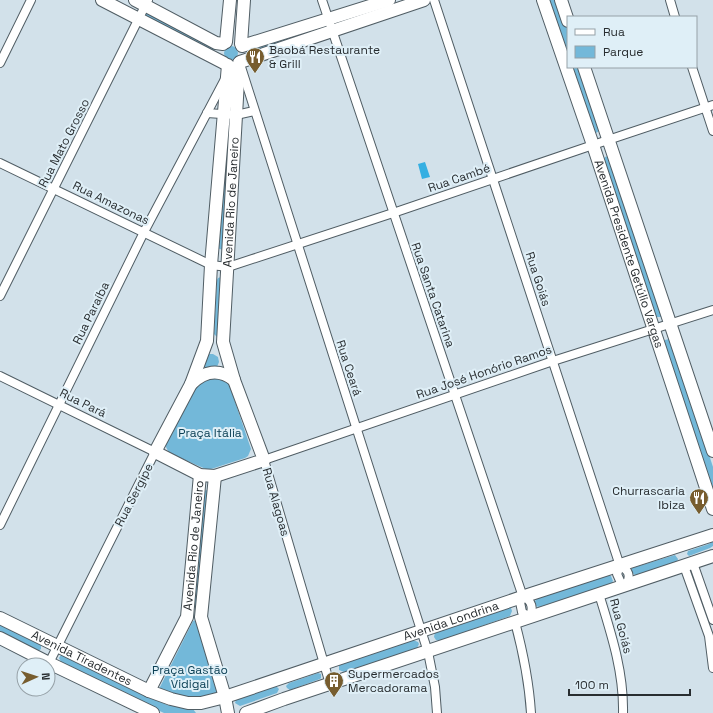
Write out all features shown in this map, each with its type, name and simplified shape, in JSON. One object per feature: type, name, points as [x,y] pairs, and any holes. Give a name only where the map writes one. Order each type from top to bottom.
[{"type":"street","points":[[0,63],[31,0]]},
{"type":"street","points":[[102,0],[233,65],[424,0]]},
{"type":"street","points":[[134,0],[147,3],[216,42],[225,43],[234,41],[242,45],[388,0]]},
{"type":"street","points":[[230,0],[225,43],[220,52],[220,56],[233,65]]},
{"type":"street","points":[[233,65],[244,56],[242,45],[244,0]]},
{"type":"street","name":"Rua Santa Catarina","points":[[322,0],[522,597],[531,603],[532,608],[529,617]]},
{"type":"street","name":"Rua Goiás","points":[[434,0],[620,566],[627,570],[629,574],[629,580],[626,585]]},
{"type":"street","name":"Avenida Presidente Getúlio Vargas","points":[[543,0],[593,145],[713,509]]},
{"type":"street","points":[[561,0],[567,17]]},
{"type":"street","points":[[670,0],[675,16]]},
{"type":"street","name":"Rua Mato Grosso","points":[[0,296],[147,3]]},
{"type":"street","name":"Rua Ceará","points":[[233,65],[254,111],[420,632],[428,652]]},
{"type":"street","name":"Rua Paraíba","points":[[0,525],[144,232],[233,65]]},
{"type":"street","name":"Avenida Rio de Janeiro","points":[[223,342],[228,267],[230,115],[233,65]]},
{"type":"street","name":"Avenida Rio de Janeiro","points":[[207,341],[211,265],[230,115],[233,65]]},
{"type":"street","name":"Avenida Presidente Getúlio Vargas","points":[[584,68],[713,451]]},
{"type":"street","points":[[692,68],[709,106],[713,131]]},
{"type":"street","name":"Rua Cambé","points":[[211,265],[228,267],[709,106]]},
{"type":"street","points":[[207,113],[230,115],[254,111]]},
{"type":"street","name":"Rua Amazonas","points":[[0,163],[211,265]]},
{"type":"street","name":"Rua José Honório Ramos","points":[[264,460],[553,361],[713,310]]},
{"type":"street","points":[[207,341],[223,342]]},
{"type":"street","name":"Rua Sergipe","points":[[51,657],[191,384],[207,341]]},
{"type":"street","name":"Rua Alagoas","points":[[223,342],[234,380],[264,460],[330,684]]},
{"type":"street","points":[[191,384],[202,375],[214,373],[228,375],[234,380]]},
{"type":"street","name":"Rua Pará","points":[[0,376],[155,452]]},
{"type":"street","points":[[155,452],[200,475],[215,476],[264,460]]},
{"type":"street","name":"Avenida Rio de Janeiro","points":[[187,617],[200,475]]},
{"type":"street","name":"Avenida Rio de Janeiro","points":[[201,617],[215,476]]},
{"type":"street","name":"Avenida Londrina","points":[[188,703],[201,703],[225,697],[280,680],[522,597],[713,535]]},
{"type":"street","points":[[692,542],[685,555],[713,620]]},
{"type":"street","name":"Avenida Londrina","points":[[246,713],[713,556]]},
{"type":"street","points":[[689,565],[711,636],[713,668]]},
{"type":"street","name":"Rua Goiás","points":[[599,594],[616,649],[623,701],[622,713]]},
{"type":"street","points":[[149,691],[187,617],[201,617],[225,697],[228,713]]},
{"type":"street","name":"Avenida Tiradentes","points":[[0,618],[149,691],[170,699],[188,703]]},
{"type":"street","points":[[515,622],[524,656],[530,690],[531,713]]},
{"type":"street","name":"Avenida Tiradentes","points":[[0,638],[36,657]]},
{"type":"street","points":[[428,652],[434,681],[437,713]]},
{"type":"street","name":"Avenida Tiradentes","points":[[56,667],[153,713]]},
{"type":"street","points":[[280,680],[284,699]]},
{"type":"green space","points":[[549,0],[558,0],[567,28],[567,55]]},
{"type":"green space","points":[[145,12],[215,48],[213,52],[144,18]]},
{"type":"green space","points":[[325,25],[326,29],[252,53],[251,49]]},
{"type":"green space","points":[[231,46],[236,48],[238,53],[236,58],[231,60],[226,58],[224,53],[226,48]]},
{"type":"green space","points":[[571,68],[580,68],[600,128],[596,133],[592,132]]},
{"type":"green space","points":[[225,132],[230,132],[223,250],[217,248]]},
{"type":"green space","points":[[608,156],[662,314],[661,317],[655,317],[603,161],[605,157]]},
{"type":"green space","points":[[221,277],[223,278],[219,337],[217,337],[214,334],[217,280]]},
{"type":"green space","points":[[669,339],[672,342],[713,467],[713,493],[663,345],[665,340]]},
{"type":"green space","points":[[208,354],[213,354],[218,357],[219,362],[217,367],[207,369],[203,365]]},
{"type":"green space","name":"Praça Itália","points":[[206,377],[225,378],[229,384],[251,449],[248,456],[245,458],[208,470],[169,453],[165,445],[192,390]]},
{"type":"green space","points":[[207,490],[210,492],[196,608],[193,607],[204,491]]},
{"type":"green space","points":[[713,541],[713,546],[710,548],[689,556],[687,554],[688,551],[709,544]]},
{"type":"green space","points":[[675,555],[678,559],[677,562],[635,575],[631,572],[632,568]]},
{"type":"green space","points":[[608,575],[611,576],[613,581],[611,584],[539,607],[535,606],[534,603],[537,598]]},
{"type":"green space","points":[[511,608],[512,611],[510,616],[439,641],[434,637],[435,632]]},
{"type":"green space","name":"Praça Gastão Vidigal","points":[[196,620],[218,693],[188,700],[159,689],[193,621]]},
{"type":"green space","points":[[0,623],[41,645],[41,649],[37,652],[0,635]]},
{"type":"green space","points":[[413,640],[419,644],[417,648],[344,672],[339,670],[339,665],[341,663]]},
{"type":"green space","points":[[61,655],[64,655],[167,705],[193,709],[196,713],[164,713],[61,662],[59,658]]},
{"type":"green space","points":[[318,673],[321,674],[320,679],[290,690],[286,686],[289,683]]},
{"type":"green space","points":[[276,686],[279,689],[277,693],[240,706],[235,703],[236,700]]},
{"type":"shaded area","points":[[425,162],[430,177],[422,179],[418,164]]},
{"type":"place","name":"Baobá Restaurante & Grill","points":[[255,74]]},
{"type":"place","name":"Churrascaria Ibiza","points":[[699,515]]},
{"type":"place","name":"Supermercados Mercadorama","points":[[334,698]]}]
